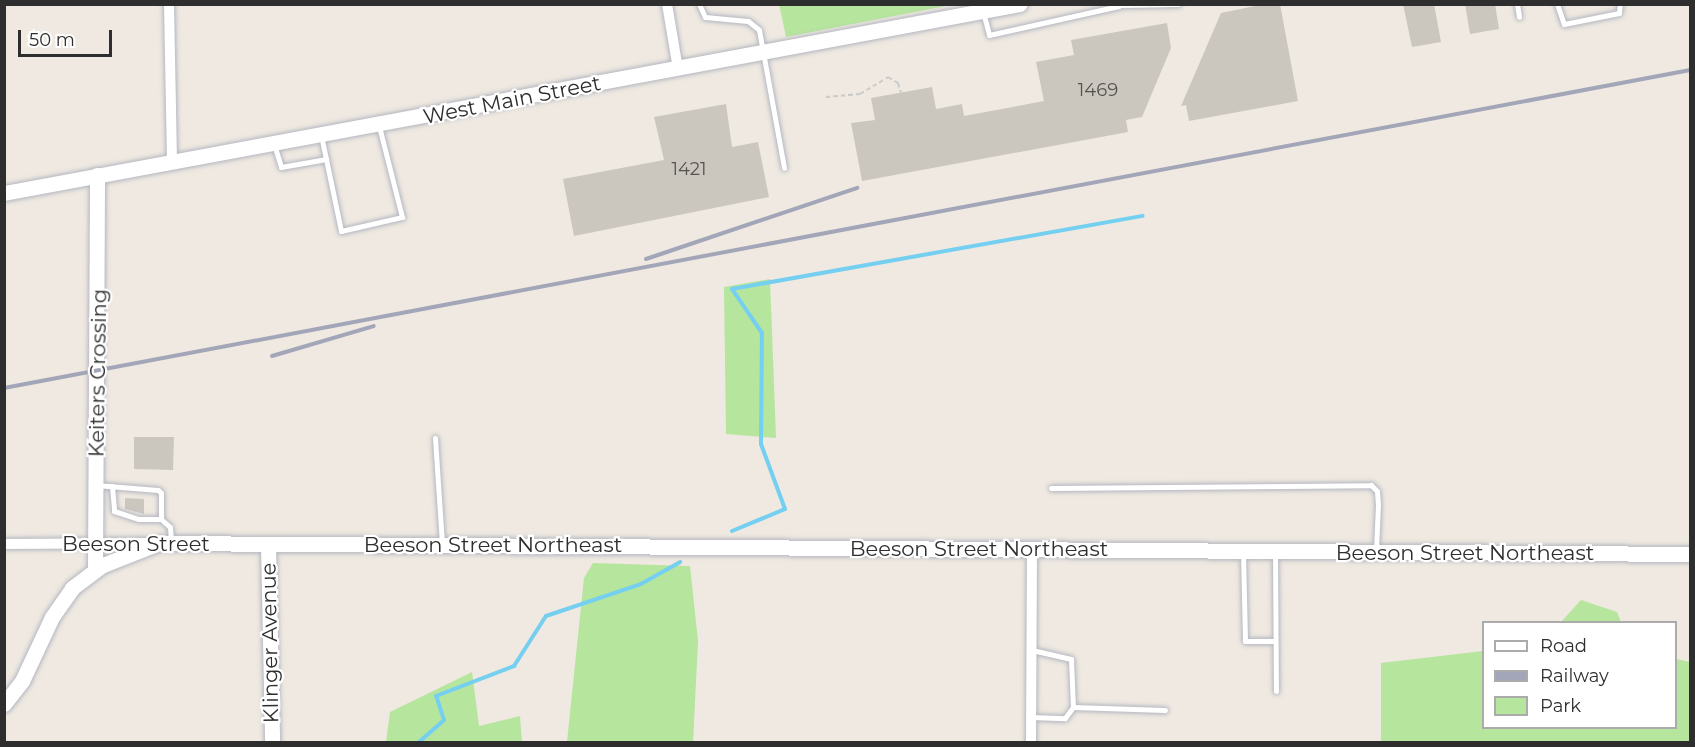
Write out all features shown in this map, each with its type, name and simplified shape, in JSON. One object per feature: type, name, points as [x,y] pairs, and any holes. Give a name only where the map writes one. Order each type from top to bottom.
[{"type":"street","points":[[169,4],[172,161]]},
{"type":"street","points":[[668,4],[678,69]]},
{"type":"street","name":"West Main Street","points":[[4,193],[1020,4]]},
{"type":"street","name":"Keiters Crossing","points":[[95,570],[95,544],[104,485],[97,175]]},
{"type":"street","points":[[4,704],[21,681],[61,602],[95,570],[165,543]]},
{"type":"street","name":"Beeson Street","points":[[4,544],[268,544]]},
{"type":"street","name":"Beeson Street Northeast","points":[[268,544],[1690,554]]},
{"type":"street","name":"Klinger Avenue","points":[[268,544],[272,742]]},
{"type":"street","points":[[1031,742],[1032,549]]},
{"type":"lane","points":[[699,4],[705,17],[754,23],[765,52],[784,168]]},
{"type":"lane","points":[[983,12],[988,35],[1118,5],[1178,4]]},
{"type":"lane","points":[[1517,4],[1519,17]]},
{"type":"lane","points":[[1557,4],[1564,24],[1619,13],[1620,4]]},
{"type":"lane","points":[[321,135],[341,231],[402,217],[379,124]]},
{"type":"lane","points":[[274,143],[280,167],[326,159]]},
{"type":"lane","points":[[435,438],[442,545]]},
{"type":"lane","points":[[161,519],[158,490],[104,485],[114,512],[139,519],[161,519],[170,527],[165,543]]},
{"type":"lane","points":[[1051,488],[1371,485],[1377,498],[1376,552]]},
{"type":"lane","points":[[1243,551],[1245,641],[1275,641]]},
{"type":"lane","points":[[1275,551],[1276,691]]},
{"type":"lane","points":[[1031,649],[1071,659],[1073,707],[1065,718],[1031,717]]},
{"type":"lane","points":[[1073,707],[1165,710]]},
{"type":"path","points":[[826,97],[860,94],[888,77],[898,83],[901,93]]},
{"type":"green space","points":[[779,4],[951,4],[951,5],[786,37]]},
{"type":"green space","points":[[770,279],[776,438],[726,434],[724,287]]},
{"type":"green space","points":[[593,563],[690,566],[698,641],[693,742],[567,742],[584,578]]},
{"type":"green space","points":[[1581,600],[1617,612],[1621,621],[1562,621]]},
{"type":"green space","points":[[1482,651],[1482,729],[1677,729],[1677,659],[1690,662],[1690,742],[1381,742],[1381,663]]},
{"type":"green space","points":[[472,672],[479,726],[520,716],[522,742],[386,742],[390,712]]},
{"type":"building","points":[[1265,4],[1280,4],[1298,101],[1189,121],[1186,105],[1181,106],[1221,13]]},
{"type":"building","points":[[1403,4],[1434,4],[1441,42],[1412,47]]},
{"type":"building","points":[[1465,4],[1495,4],[1499,29],[1470,34]]},
{"type":"building","points":[[1167,23],[1171,48],[1142,117],[1126,120],[1128,132],[862,181],[851,123],[875,120],[871,98],[932,87],[936,109],[962,104],[964,116],[1044,101],[1036,62],[1074,55],[1071,40]]},
{"type":"building","points":[[726,104],[732,147],[758,142],[769,197],[574,236],[563,179],[664,160],[654,117]]},
{"type":"building","points":[[134,437],[174,437],[173,470],[134,469]]},
{"type":"building","points":[[125,498],[144,499],[144,514],[125,509]]},
{"type":"waterway","points":[[732,531],[785,509],[761,444],[762,333],[732,289],[1143,216]]},
{"type":"waterway","points":[[419,742],[444,720],[436,696],[514,666],[546,616],[641,584],[680,562]]},
{"type":"railway","points":[[4,388],[1690,70]]},
{"type":"railway","points":[[646,259],[857,188]]},
{"type":"railway","points":[[272,356],[374,326]]}]
